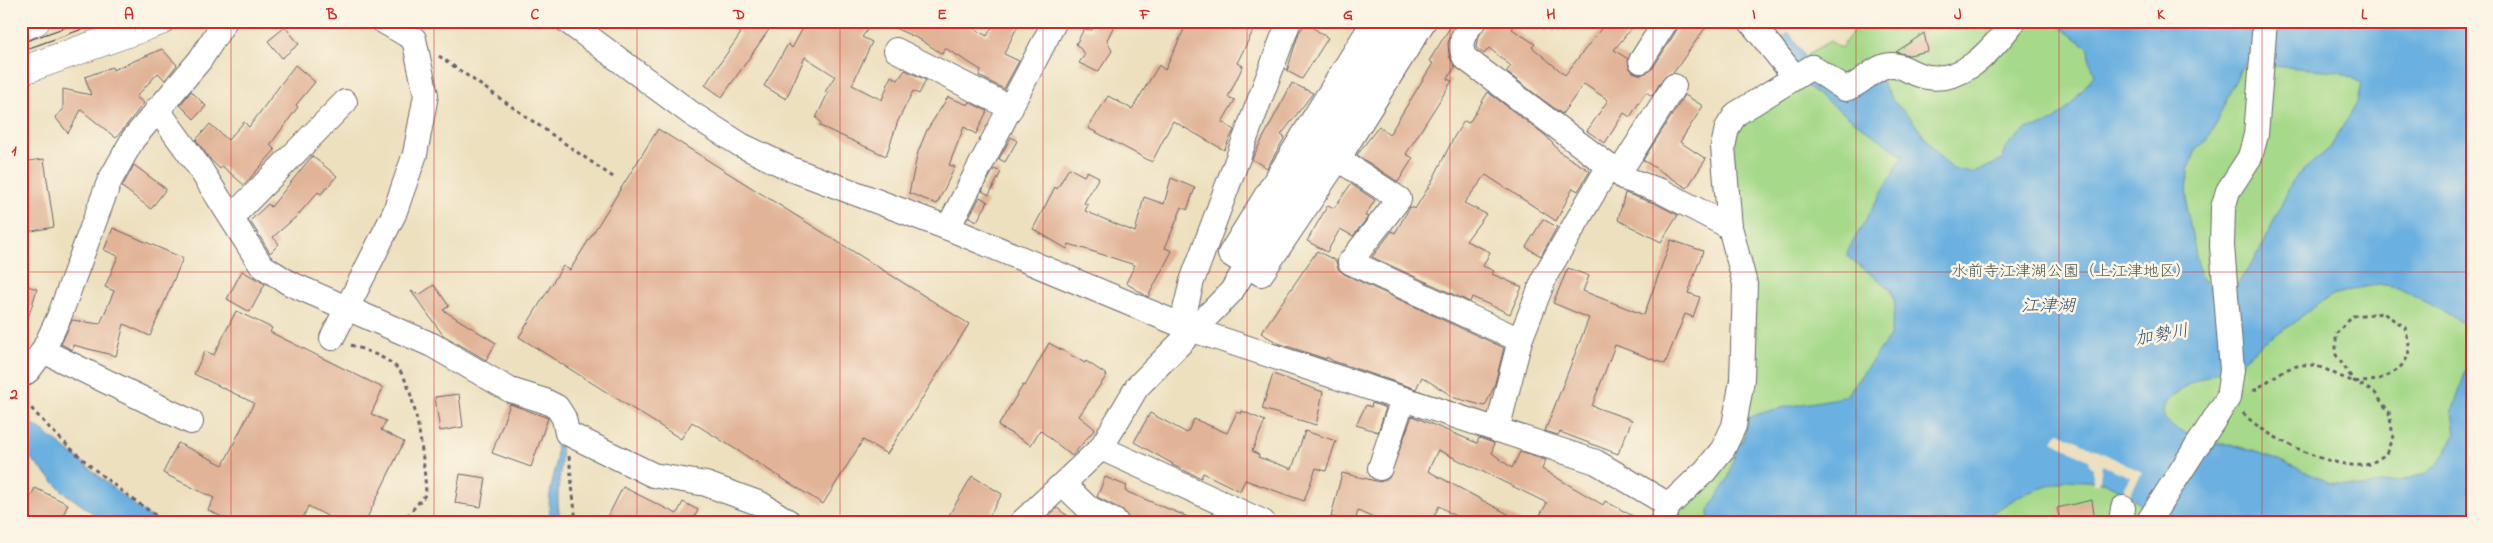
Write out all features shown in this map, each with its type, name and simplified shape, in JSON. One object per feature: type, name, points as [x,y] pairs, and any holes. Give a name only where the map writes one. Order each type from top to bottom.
[{"type":"main road","points":[[21,27],[36,21]]},
{"type":"main road","points":[[21,72],[144,24]]},
{"type":"street","points":[[21,376],[29,370],[42,351],[59,317],[109,182],[132,139],[200,60],[225,21]]},
{"type":"street","points":[[332,338],[394,214],[415,154],[426,96],[414,39],[383,21]]},
{"type":"street","points":[[567,21],[692,114],[741,145],[791,169],[948,228],[1193,330],[1596,462],[1665,513],[1723,449],[1734,426],[1742,380],[1745,284],[1730,227],[1723,147],[1727,128],[1736,114],[1802,73]]},
{"type":"street","points":[[948,228],[1055,21]]},
{"type":"street","points":[[1193,330],[1185,310],[1192,281],[1288,21]]},
{"type":"street","points":[[1374,21],[1230,254],[1261,274],[1338,159],[1424,21]]},
{"type":"street","points":[[1022,522],[1064,485],[1101,448],[1137,387],[1231,292],[1400,21]]},
{"type":"street","points":[[1474,21],[1461,41],[1461,50],[1465,58],[1626,179],[1661,191],[1692,205],[1730,227]]},
{"type":"street","points":[[1641,61],[1666,21]]},
{"type":"street","points":[[1750,21],[1802,73],[1845,89],[1856,87],[1873,72],[1886,66],[1904,67],[1918,74],[1945,79],[1967,70],[1992,47],[2014,21]]},
{"type":"street","points":[[2148,521],[2228,398],[2232,370],[2222,246],[2223,208],[2228,191],[2250,157],[2256,134],[2265,21]]},
{"type":"street","points":[[896,50],[1011,108]]},
{"type":"street","points":[[1497,430],[1520,340],[1546,274],[1614,170],[1674,86]]},
{"type":"street","points":[[232,217],[345,102]]},
{"type":"street","points":[[157,110],[200,167],[261,265],[289,283],[432,345],[510,390],[545,400],[557,407],[564,418],[567,434],[653,474],[706,484],[760,504],[789,522]]},
{"type":"street","points":[[1338,159],[1399,199],[1350,262],[1520,340]]},
{"type":"street","points":[[42,351],[191,422]]},
{"type":"street","points":[[1380,468],[1403,399]]},
{"type":"street","points":[[1101,448],[1263,522]]},
{"type":"street","points":[[1064,485],[1084,514],[1116,522]]},
{"type":"path","points":[[414,39],[613,178]]},
{"type":"path","points":[[2383,313],[2405,327],[2410,349],[2404,364],[2390,374],[2374,380],[2354,381],[2336,355],[2336,334],[2353,316],[2383,313]]},
{"type":"path","points":[[332,338],[376,355],[398,368],[411,394],[426,494],[402,522]]},
{"type":"path","points":[[2310,365],[2339,374],[2375,393],[2389,412],[2393,436],[2386,454],[2367,465],[2340,465],[2310,455],[2248,419],[2228,398],[2247,395],[2261,387],[2280,371],[2310,365]]},
{"type":"path","points":[[21,396],[40,419],[90,463],[123,491],[166,522]]},
{"type":"path","points":[[567,434],[576,522]]},
{"type":"green space","name":"江津湖","points":[[1860,21],[2472,21],[2472,522],[1670,522],[1729,455],[1737,220],[1732,126],[1797,79],[1808,54],[1830,41],[1841,48]]},
{"type":"water","name":"江津湖","points":[[2056,21],[2472,21],[2472,336],[2464,324],[2398,287],[2378,284],[2352,290],[2333,295],[2316,305],[2293,324],[2264,342],[2241,362],[2189,384],[2165,403],[2163,412],[2165,419],[2174,428],[2210,444],[2230,444],[2275,458],[2330,483],[2361,487],[2400,481],[2427,473],[2439,463],[2455,435],[2452,412],[2472,352],[2472,522],[2160,522],[2133,498],[2104,482],[2066,480],[2021,495],[1978,522],[1709,522],[1709,510],[1729,477],[1736,449],[1743,440],[1748,418],[1784,407],[1846,396],[1890,336],[1895,305],[1891,289],[1848,257],[1847,252],[1903,156],[1802,83],[1796,63],[1781,38],[1789,33],[1817,77],[1881,80],[1893,101],[1909,116],[1939,156],[1953,169],[1974,173],[2002,160],[2007,146],[2028,128],[2039,127],[2058,117],[2074,101],[2095,74],[2090,62],[2089,48],[2056,24]],"holes":[[[2243,64],[2338,71],[2361,83],[2357,102],[2330,148],[2294,178],[2256,258],[2230,294],[2213,292],[2200,275],[2187,210],[2188,170],[2197,148],[2208,140]]]},
{"type":"water","points":[[21,417],[56,441],[157,522],[105,522],[65,493],[27,455],[21,443]]},
{"type":"water","points":[[556,427],[561,450],[558,509],[561,522],[552,522],[549,506],[556,463]]},
{"type":"pier","points":[[2059,432],[2142,472],[2128,498],[2121,494],[2130,477],[2102,465],[2099,484],[2093,484],[2093,468],[2089,464],[2090,461],[2053,441]]},
{"type":"building","points":[[744,21],[775,21],[722,97],[705,85],[741,33],[737,31]]},
{"type":"building","points":[[807,21],[874,21],[862,37],[872,42],[852,85],[882,100],[891,76],[898,80],[905,70],[926,80],[919,94],[913,91],[898,121],[886,156],[820,126],[821,122],[816,118],[828,93],[825,92],[835,76],[805,57],[786,99],[764,86],[788,44],[792,48]]},
{"type":"building","points":[[880,21],[960,21],[987,36],[995,21],[1020,21],[1004,54],[1019,61],[1004,89],[979,76],[981,70],[945,48],[942,54],[921,40]]},
{"type":"building","points":[[1096,21],[1116,21],[1107,40],[1112,51],[1098,72],[1079,63],[1085,54],[1076,44],[1084,29],[1092,30]]},
{"type":"building","points":[[1188,21],[1195,21],[1209,29],[1213,21],[1258,21],[1237,63],[1243,66],[1228,97],[1235,100],[1222,122],[1234,130],[1224,150],[1173,121],[1152,162],[1088,128],[1108,96],[1132,109],[1159,65],[1165,70]]},
{"type":"building","points":[[1454,21],[1456,21],[1448,43],[1449,56],[1455,67],[1447,79],[1452,81],[1406,154],[1413,158],[1398,182],[1357,155],[1379,126],[1389,135],[1433,63],[1429,61]]},
{"type":"building","points":[[1487,21],[1518,21],[1512,29],[1535,44],[1532,47],[1565,75],[1607,21],[1637,21],[1614,50],[1628,59],[1629,67],[1633,72],[1641,75],[1653,68],[1678,28],[1680,21],[1710,21],[1674,72],[1663,78],[1652,96],[1646,92],[1630,117],[1624,113],[1605,143],[1587,131],[1608,100],[1584,84],[1562,114],[1506,72],[1511,66],[1489,48],[1484,54],[1476,48],[1477,40]]},
{"type":"building","points":[[1306,23],[1328,38],[1302,79],[1287,71],[1299,32]]},
{"type":"building","points":[[285,27],[299,44],[282,58],[268,41]]},
{"type":"building","points":[[1924,33],[1928,51],[1909,55],[1896,52]]},
{"type":"building","points":[[162,49],[177,65],[165,80],[158,73],[136,97],[144,103],[116,138],[81,110],[68,133],[55,117],[63,110],[63,89],[91,95],[85,77],[112,67],[113,70]]},
{"type":"building","points":[[295,65],[315,82],[296,105],[298,107],[270,145],[275,150],[244,185],[222,166],[220,169],[196,140],[210,124],[228,140],[244,122],[249,127]]},
{"type":"building","points":[[1292,83],[1313,93],[1281,135],[1285,137],[1267,168],[1252,159]]},
{"type":"building","points":[[191,91],[206,106],[194,119],[180,105]]},
{"type":"building","points":[[1488,92],[1546,136],[1561,153],[1590,171],[1578,191],[1573,188],[1556,221],[1486,175],[1464,203],[1486,214],[1466,241],[1490,252],[1483,266],[1494,271],[1492,274],[1522,287],[1510,314],[1472,297],[1470,302],[1372,257],[1392,231],[1395,233],[1410,207],[1415,209],[1431,183],[1454,137],[1464,121],[1469,123]]},
{"type":"building","points":[[1685,95],[1703,106],[1680,142],[1706,159],[1687,188],[1643,160]]},
{"type":"building","points":[[948,97],[968,105],[969,102],[987,111],[976,134],[964,127],[949,165],[955,167],[937,204],[909,193],[918,152],[927,130]]},
{"type":"building","points":[[658,129],[969,324],[887,454],[863,440],[823,504],[692,422],[681,439],[519,337],[563,266],[570,270]]},
{"type":"building","points":[[1011,137],[1017,141],[1005,162],[999,159]]},
{"type":"building","points":[[312,156],[337,176],[321,194],[318,192],[297,216],[273,237],[279,244],[270,253],[250,221],[268,204],[271,207]]},
{"type":"building","points":[[44,159],[54,227],[21,233],[21,162]]},
{"type":"building","points":[[134,165],[166,189],[151,209],[122,187]]},
{"type":"building","points":[[1069,168],[1084,176],[1087,171],[1099,177],[1084,203],[1088,205],[1085,211],[1135,232],[1144,197],[1164,204],[1171,178],[1195,188],[1187,210],[1182,207],[1165,248],[1172,251],[1148,297],[1126,283],[1135,265],[1069,244],[1067,249],[1033,229],[1055,187],[1057,189]]},
{"type":"building","points":[[994,169],[1001,172],[989,195],[982,191]]},
{"type":"building","points":[[1351,184],[1375,200],[1365,216],[1368,217],[1353,236],[1340,229],[1327,252],[1307,241],[1328,205],[1334,208]]},
{"type":"building","points":[[1625,193],[1656,204],[1678,215],[1661,242],[1618,220]]},
{"type":"building","points":[[980,197],[988,202],[977,221],[969,217]]},
{"type":"building","points":[[1543,219],[1557,227],[1541,256],[1526,247]]},
{"type":"building","points":[[113,228],[183,258],[150,336],[124,324],[116,356],[73,345],[72,350],[61,344],[72,320],[100,324],[114,291],[105,287],[118,256],[104,250]]},
{"type":"building","points":[[1671,240],[1703,251],[1688,293],[1700,297],[1693,317],[1685,314],[1665,364],[1615,345],[1592,406],[1632,420],[1618,454],[1560,432],[1558,435],[1545,431],[1589,318],[1553,303],[1568,268],[1589,276],[1583,291],[1644,315]]},
{"type":"building","points":[[1317,251],[1336,261],[1338,269],[1344,274],[1504,348],[1494,387],[1485,406],[1455,398],[1422,377],[1416,389],[1333,361],[1327,357],[1326,359],[1278,343],[1261,333]]},
{"type":"building","points":[[242,271],[265,284],[250,312],[227,299]]},
{"type":"building","points":[[21,284],[37,289],[25,328],[21,327]]},
{"type":"building","points":[[434,285],[449,306],[443,310],[496,343],[486,360],[443,335],[411,291],[419,295]]},
{"type":"building","points":[[236,311],[272,328],[270,332],[383,388],[371,414],[386,421],[381,430],[404,442],[365,522],[339,522],[308,506],[301,522],[222,522],[224,518],[208,510],[214,498],[163,473],[178,443],[223,465],[254,403],[194,374],[205,351],[214,355]]},
{"type":"building","points":[[1049,343],[1085,363],[1086,361],[1107,375],[1079,416],[1095,429],[1072,456],[1040,430],[1031,445],[998,426],[1023,385],[1025,386]]},
{"type":"building","points":[[1273,374],[1323,392],[1316,425],[1262,409]]},
{"type":"building","points":[[459,394],[463,427],[440,431],[435,397]]},
{"type":"building","points":[[1372,403],[1386,408],[1378,432],[1356,425],[1366,405],[1371,407]]},
{"type":"building","points":[[510,404],[548,418],[531,467],[492,453]]},
{"type":"building","points":[[1242,411],[1265,421],[1252,451],[1259,455],[1258,457],[1292,469],[1305,431],[1336,441],[1326,471],[1316,468],[1304,501],[1245,480],[1240,491],[1203,473],[1201,478],[1172,465],[1134,442],[1150,413],[1187,433],[1194,419],[1227,433],[1237,412],[1241,414]]},
{"type":"building","points":[[1412,416],[1477,443],[1479,438],[1494,443],[1492,453],[1512,468],[1520,452],[1546,460],[1542,469],[1603,505],[1605,501],[1644,522],[1536,522],[1547,503],[1438,450],[1428,471],[1523,522],[1465,522],[1439,506],[1431,522],[1382,522],[1358,511],[1355,522],[1331,517],[1342,473],[1380,482],[1389,478]]},
{"type":"building","points":[[460,474],[486,478],[481,507],[455,503]]},
{"type":"building","points":[[972,476],[1002,494],[986,522],[945,522]]},
{"type":"building","points":[[1105,477],[1127,486],[1125,491],[1200,522],[1136,522],[1129,519],[1123,510],[1097,497]]},
{"type":"building","points":[[623,487],[677,514],[683,502],[698,510],[692,522],[605,522]]},
{"type":"building","points":[[35,488],[68,504],[60,522],[21,522],[21,516]]},
{"type":"building","points":[[2092,500],[2095,522],[2060,522],[2057,508]]},
{"type":"building","points":[[1057,508],[1076,522],[1042,522]]},
{"type":"tram line","points":[[21,43],[83,21]]},
{"type":"tram line","points":[[21,51],[105,21]]},
{"type":"park label","name":"水前寺江津湖公園（上江津地区）","points":[[2071,272]]},
{"type":"water label","name":"加勢川","points":[[2162,336]]}]
